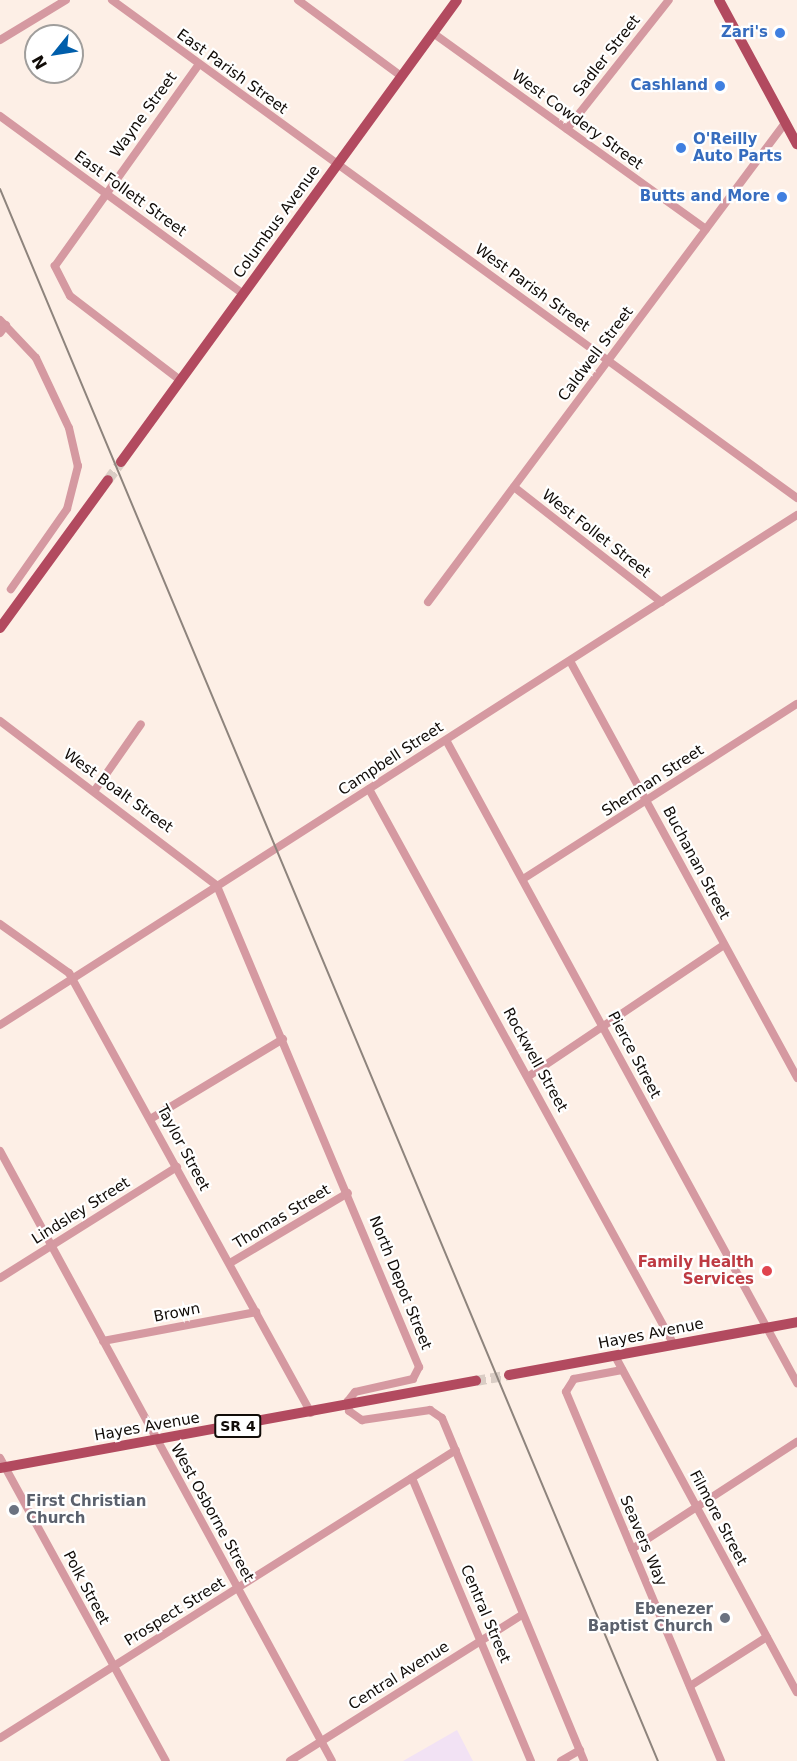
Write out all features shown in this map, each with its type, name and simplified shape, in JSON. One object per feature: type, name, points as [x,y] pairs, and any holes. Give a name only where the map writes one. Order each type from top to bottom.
[{"type":"main road","name":"Columbus Avenue","points":[[121,462],[457,0]]},
{"type":"main road","points":[[719,0],[797,144]]},
{"type":"main road","points":[[2,622],[108,480]]},
{"type":"main road","name":"Hayes Avenue","points":[[509,1375],[797,1322]]},
{"type":"main road","name":"Hayes Avenue","points":[[2,1464],[157,1440],[476,1381]]},
{"type":"street","points":[[0,40],[66,0]]},
{"type":"street","name":"East Parish Street","points":[[112,0],[336,165]]},
{"type":"street","points":[[298,0],[401,76]]},
{"type":"street","name":"Sadler Street","points":[[567,129],[668,0]]},
{"type":"street","name":"West Cowdery Street","points":[[433,33],[706,229]]},
{"type":"street","name":"Wayne Street","points":[[180,380],[77,302],[56,273],[60,254],[200,64]]},
{"type":"street","name":"East Follett Street","points":[[0,116],[106,191],[243,294]]},
{"type":"street","name":"Caldwell Street","points":[[428,602],[785,123]]},
{"type":"street","name":"West Parish Street","points":[[336,165],[797,498]]},
{"type":"street","points":[[0,333],[3,322]]},
{"type":"street","points":[[3,322],[39,364],[69,428],[78,466],[68,508],[12,590]]},
{"type":"street","name":"West Follet Street","points":[[514,487],[661,602]]},
{"type":"street","name":"Campbell Street","points":[[0,1025],[797,515]]},
{"type":"street","name":"Buchanan Street","points":[[570,661],[649,801],[797,1078]]},
{"type":"street","name":"Sherman Street","points":[[523,879],[649,801],[797,704]]},
{"type":"street","name":"West Boalt Street","points":[[0,721],[95,790],[217,886]]},
{"type":"street","points":[[95,790],[141,724]]},
{"type":"street","name":"Pierce Street","points":[[446,740],[797,1383]]},
{"type":"street","name":"Rockwell Street","points":[[369,789],[529,1076],[674,1345]]},
{"type":"street","name":"North Depot Street","points":[[217,886],[348,1193],[419,1370],[410,1380],[356,1391],[347,1406]]},
{"type":"street","name":"Taylor Street","points":[[0,924],[73,979],[152,1118],[310,1413]]},
{"type":"street","points":[[529,1076],[724,945]]},
{"type":"street","points":[[152,1118],[283,1039]]},
{"type":"street","name":"West Osborne Street","points":[[0,1151],[332,1761]]},
{"type":"street","name":"Lindsley Street","points":[[0,1278],[177,1167]]},
{"type":"street","name":"Thomas Street","points":[[230,1263],[348,1193]]},
{"type":"street","name":"Brown","points":[[103,1341],[256,1312]]},
{"type":"street","name":"Filmore Street","points":[[615,1356],[797,1692]]},
{"type":"street","name":"Seavers Way","points":[[622,1370],[574,1379],[566,1392],[721,1761]]},
{"type":"street","points":[[347,1406],[362,1419],[432,1411],[442,1418],[584,1761]]},
{"type":"street","points":[[632,1549],[797,1442]]},
{"type":"street","name":"Prospect Street","points":[[0,1738],[456,1450]]},
{"type":"street","name":"Polk Street","points":[[2,1464],[166,1761]]},
{"type":"street","name":"Central Street","points":[[412,1478],[531,1761]]},
{"type":"street","name":"Central Avenue","points":[[290,1761],[523,1614]]},
{"type":"street","points":[[690,1686],[767,1637]]},
{"type":"street","points":[[561,1761],[580,1750]]},
{"type":"shaded area","points":[[457,1730],[473,1761],[403,1761]]},
{"type":"tunnel","points":[[108,480],[121,462]]},
{"type":"tunnel","points":[[476,1381],[509,1375]]},
{"type":"railway","points":[[0,189],[658,1761]]},
{"type":"place","name":"Zari's","points":[[780,33]]},
{"type":"place","name":"Cashland","points":[[720,86]]},
{"type":"place","name":"O'Reilly Auto Parts","points":[[681,148]]},
{"type":"place","name":"Butts and More","points":[[782,197]]},
{"type":"place","name":"Family Health Services","points":[[767,1271]]},
{"type":"place","name":"First Christian Church","points":[[14,1510]]},
{"type":"place","name":"Ebenezer Baptist Church","points":[[725,1618]]}]
